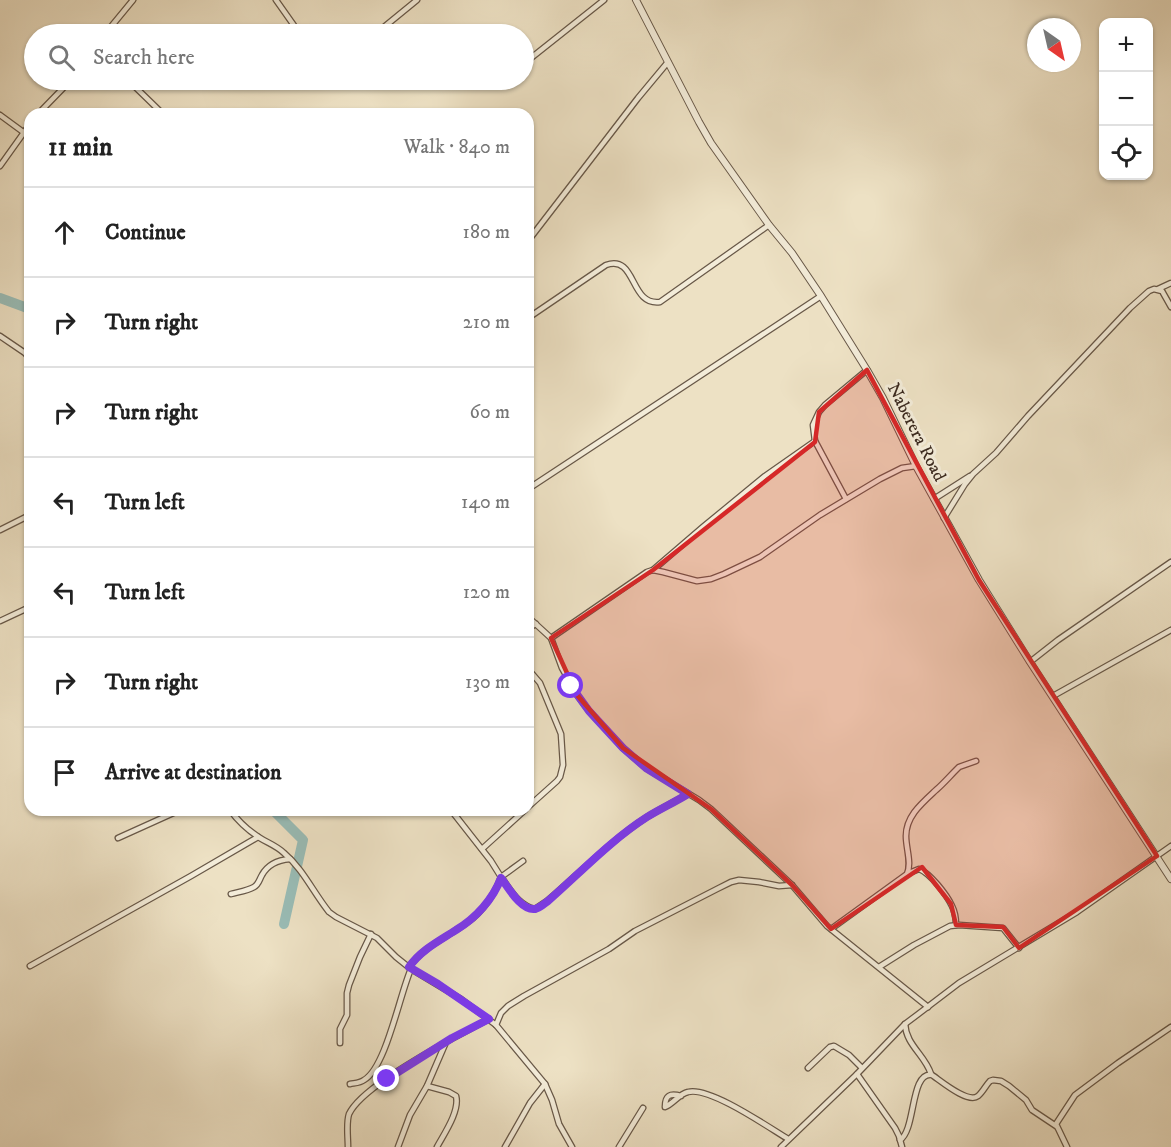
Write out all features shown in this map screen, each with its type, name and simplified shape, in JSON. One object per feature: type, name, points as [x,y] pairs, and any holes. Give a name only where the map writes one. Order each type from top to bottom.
[{"type":"street","points":[[113,24],[133,0]]},
{"type":"street","points":[[276,0],[293,24]]},
{"type":"street","points":[[388,24],[417,0]]},
{"type":"street","points":[[534,56],[604,0]]},
{"type":"street","name":"Naberera Road","points":[[636,0],[711,142],[821,296],[888,407],[916,466],[979,580],[1171,879]]},
{"type":"street","points":[[534,233],[638,98],[668,63]]},
{"type":"street","points":[[44,108],[61,90]]},
{"type":"street","points":[[138,90],[157,108]]},
{"type":"street","points":[[0,115],[24,132],[0,166]]},
{"type":"street","points":[[534,314],[612,263],[618,263],[627,270],[643,298],[653,303],[660,302],[769,225]]},
{"type":"street","points":[[945,518],[973,474],[996,453],[1130,308],[1149,291],[1171,283]]},
{"type":"street","points":[[1158,289],[1164,294],[1171,307]]},
{"type":"street","points":[[534,485],[821,296]]},
{"type":"street","points":[[0,336],[24,352]]},
{"type":"street","points":[[846,499],[815,441],[813,425],[819,412],[867,370]]},
{"type":"street","points":[[550,638],[639,577],[653,570],[765,476],[815,441]]},
{"type":"street","points":[[653,570],[697,581],[711,579],[760,557],[846,499],[898,470],[916,466]]},
{"type":"street","points":[[934,499],[973,474]]},
{"type":"street","points":[[0,530],[24,518]]},
{"type":"street","points":[[1030,662],[1171,562]]},
{"type":"street","points":[[0,621],[24,610]]},
{"type":"street","points":[[536,624],[550,638],[567,679],[577,695],[623,748],[670,784],[711,810],[792,885],[831,928],[928,1007]]},
{"type":"street","points":[[1053,696],[1171,630]]},
{"type":"street","points":[[534,676],[540,683],[561,734],[562,765],[562,772],[557,781],[534,802]]},
{"type":"street","points":[[908,874],[910,867],[906,833],[914,812],[959,767],[976,760]]},
{"type":"street","points":[[456,816],[497,869],[512,893],[520,902],[532,909],[548,901],[616,840],[647,817],[688,794]]},
{"type":"street","points":[[118,838],[167,816]]},
{"type":"street","points":[[234,816],[258,837],[275,846],[298,867],[329,912],[371,934],[410,968],[438,984],[496,1025],[545,1084],[560,1124],[572,1147]]},
{"type":"street","points":[[482,849],[518,816]]},
{"type":"street","points":[[30,966],[258,837]]},
{"type":"street","points":[[781,1147],[905,1024],[960,983],[1077,912],[1171,846]]},
{"type":"street","points":[[231,894],[254,888],[262,874],[274,863],[290,859]]},
{"type":"street","points":[[350,1084],[367,1078],[379,1062],[415,958],[478,913],[501,878],[523,861]]},
{"type":"street","points":[[831,928],[908,874],[919,869],[927,873],[945,895],[952,906],[957,925]]},
{"type":"street","points":[[496,1025],[501,1013],[516,1001],[609,949],[635,931],[731,882],[739,880],[779,886],[792,885]]},
{"type":"street","points":[[879,967],[914,945],[946,928],[957,925],[1004,928],[1019,948]]},
{"type":"street","points":[[340,1043],[340,1029],[347,1015],[347,993],[371,934]]},
{"type":"street","points":[[348,1147],[349,1116],[358,1102],[371,1090],[446,1042],[489,1019]]},
{"type":"street","points":[[905,1024],[907,1037],[927,1065],[930,1074],[970,1098],[978,1096],[990,1081],[1001,1081],[1026,1100],[1032,1110],[1056,1126],[1067,1147]]},
{"type":"street","points":[[1056,1126],[1075,1095],[1171,1027]]},
{"type":"street","points":[[398,1147],[413,1109],[427,1086],[446,1042]]},
{"type":"street","points":[[808,1068],[830,1047],[834,1046],[849,1055],[862,1068]]},
{"type":"street","points":[[857,1074],[896,1128],[902,1147]]},
{"type":"street","points":[[900,1140],[908,1131],[921,1079],[924,1075],[930,1074]]},
{"type":"street","points":[[505,1147],[530,1103],[545,1084]]},
{"type":"street","points":[[427,1086],[449,1092],[458,1100],[454,1115],[437,1147]]},
{"type":"street","points":[[681,1095],[688,1091],[707,1094],[724,1101],[788,1139]]},
{"type":"street","points":[[619,1147],[644,1108]]},
{"type":"highlighted area","points":[[867,370],[979,580],[1157,856],[1019,948],[1003,927],[956,925],[951,904],[922,867],[831,929],[792,885],[711,809],[623,748],[577,695],[551,638],[653,570],[815,442],[819,412]]},
{"type":"waterway","points":[[0,298],[24,307]]},
{"type":"waterway","points":[[279,816],[303,840],[284,924]]},
{"type":"route","points":[[387,1079],[452,1038],[489,1019],[409,967],[415,958],[428,947],[470,921],[490,897],[501,878],[520,902],[532,909],[538,908],[616,840],[647,817],[688,794],[646,768],[623,748],[589,711],[571,686]]}]
